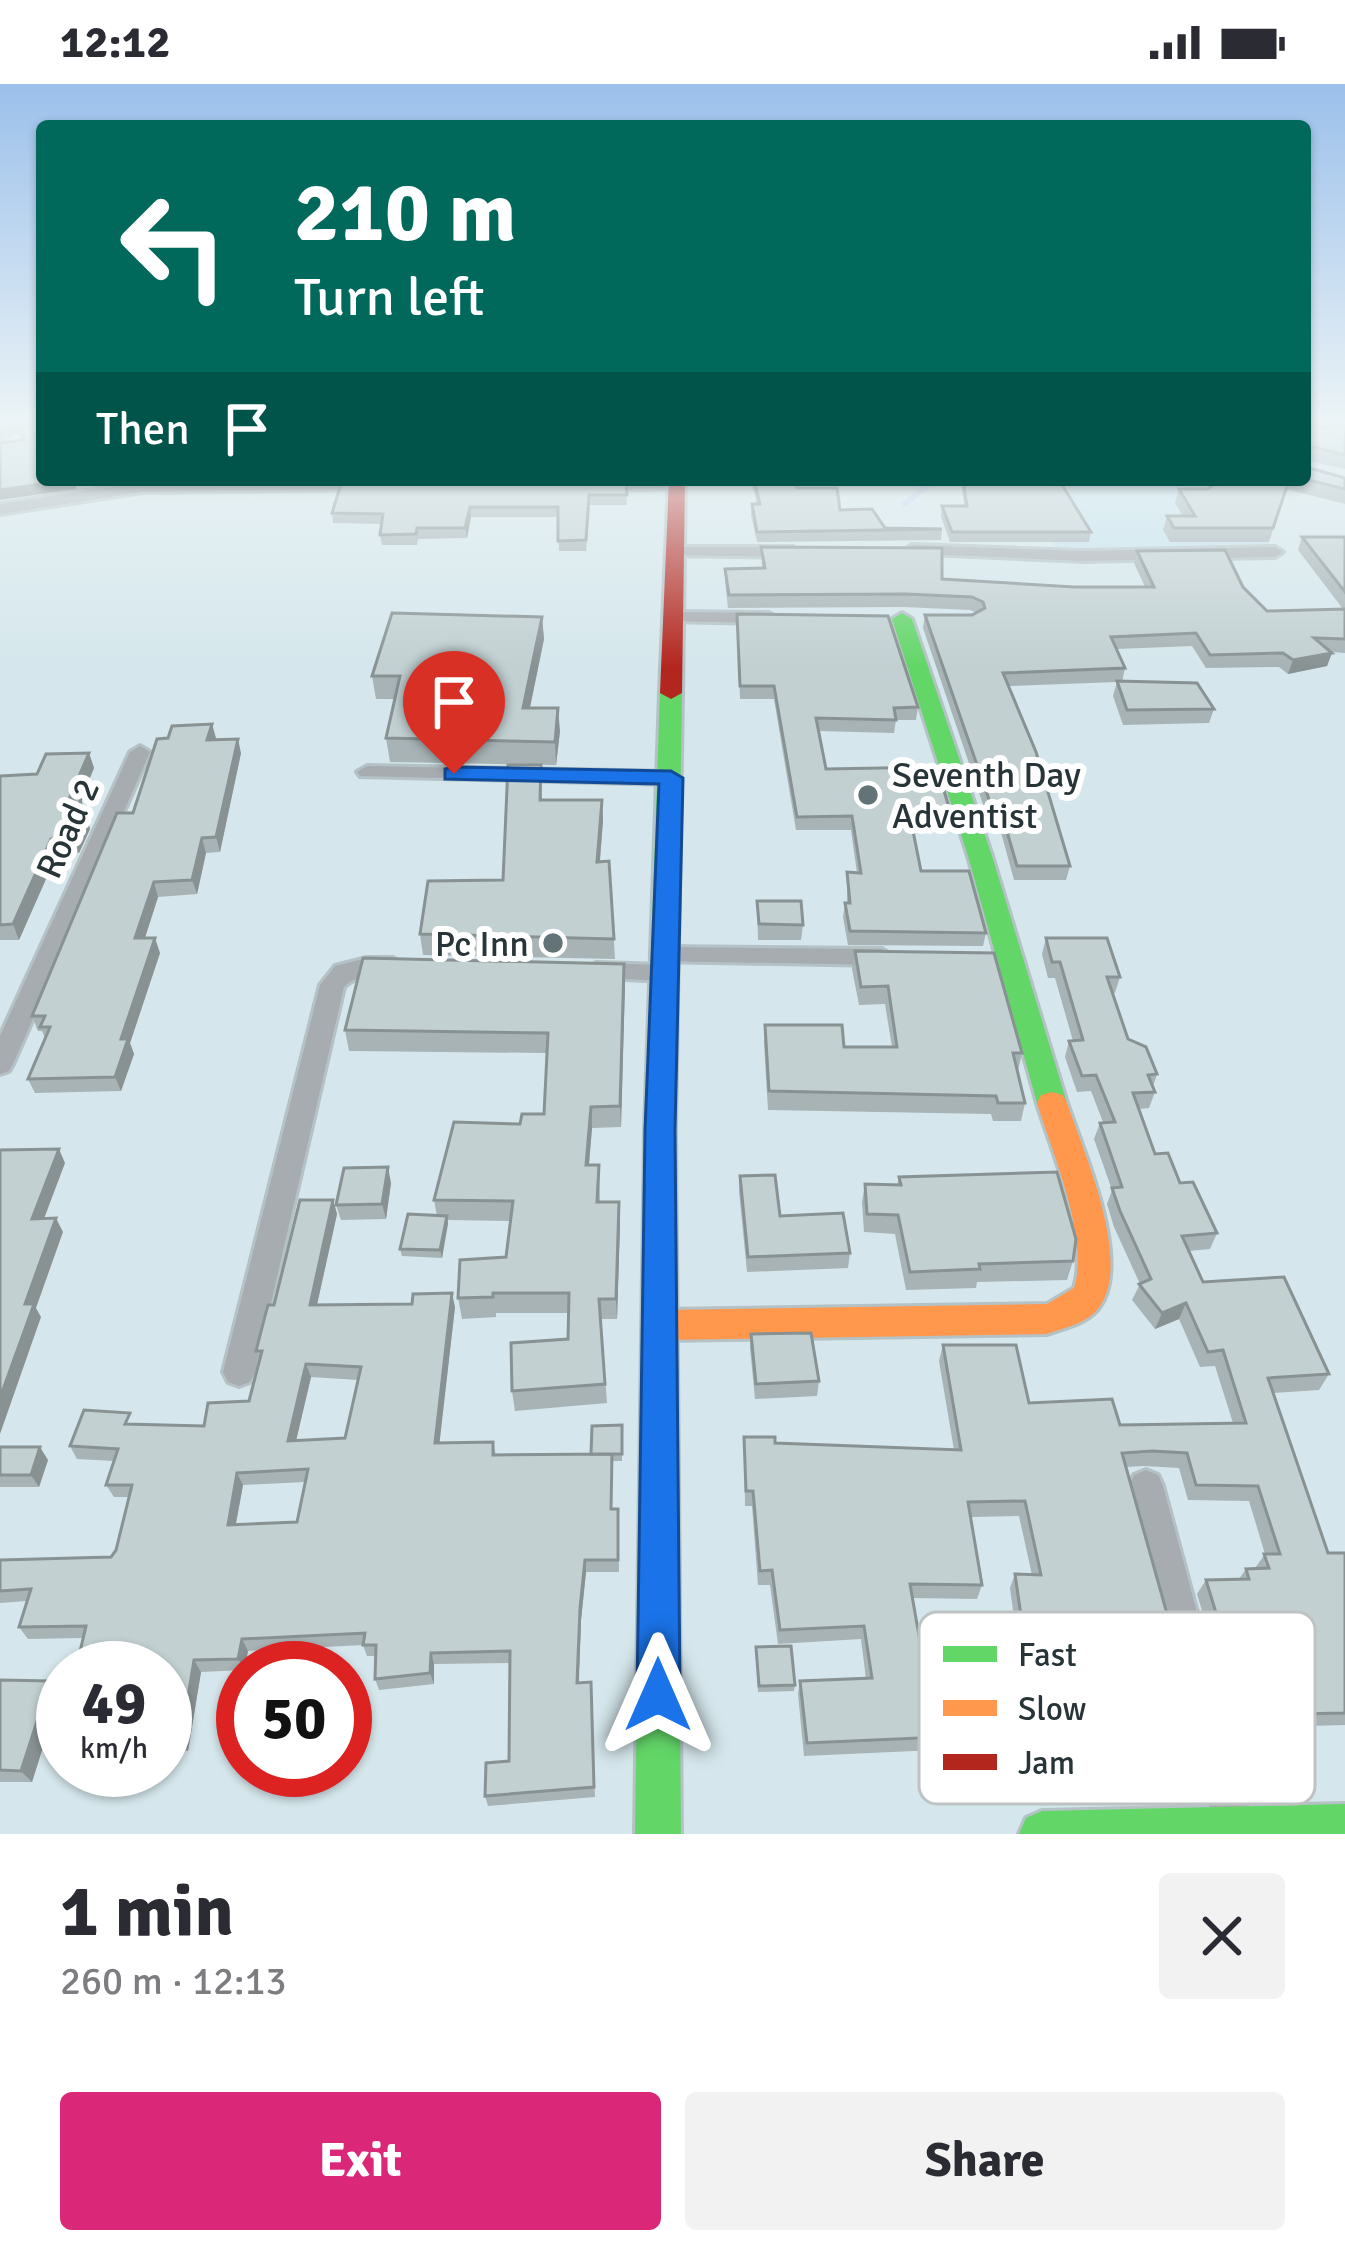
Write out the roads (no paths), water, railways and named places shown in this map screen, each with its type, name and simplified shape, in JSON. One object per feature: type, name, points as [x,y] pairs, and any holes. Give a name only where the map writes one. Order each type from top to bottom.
[{"type":"main road","points":[[658,1834],[665,964],[677,504]]},
{"type":"main road","points":[[661,1325],[1047,1318],[1077,1309],[1096,1286],[1096,1257],[999,959],[946,744],[902,619]]},
{"type":"main road","points":[[1042,1834],[1345,1827]]},
{"type":"street","points":[[0,509],[35,504]]},
{"type":"street","points":[[893,551],[1083,556],[1275,552]]},
{"type":"street","points":[[677,553],[807,552]]},
{"type":"street","points":[[676,617],[789,618]]},
{"type":"street","name":"Road 2","points":[[0,1064],[140,752]]},
{"type":"street","points":[[367,772],[671,778]]},
{"type":"street","points":[[572,971],[918,958]]},
{"type":"street","points":[[238,1372],[332,985],[339,973],[350,968],[410,967]]},
{"type":"street","points":[[1146,1486],[1179,1612]]},
{"type":"street","points":[[1229,1804],[1236,1830]]},
{"type":"place","name":"Seventh Day Adventist","points":[[868,795]]},
{"type":"place","name":"Pc Inn","points":[[553,943]]}]
